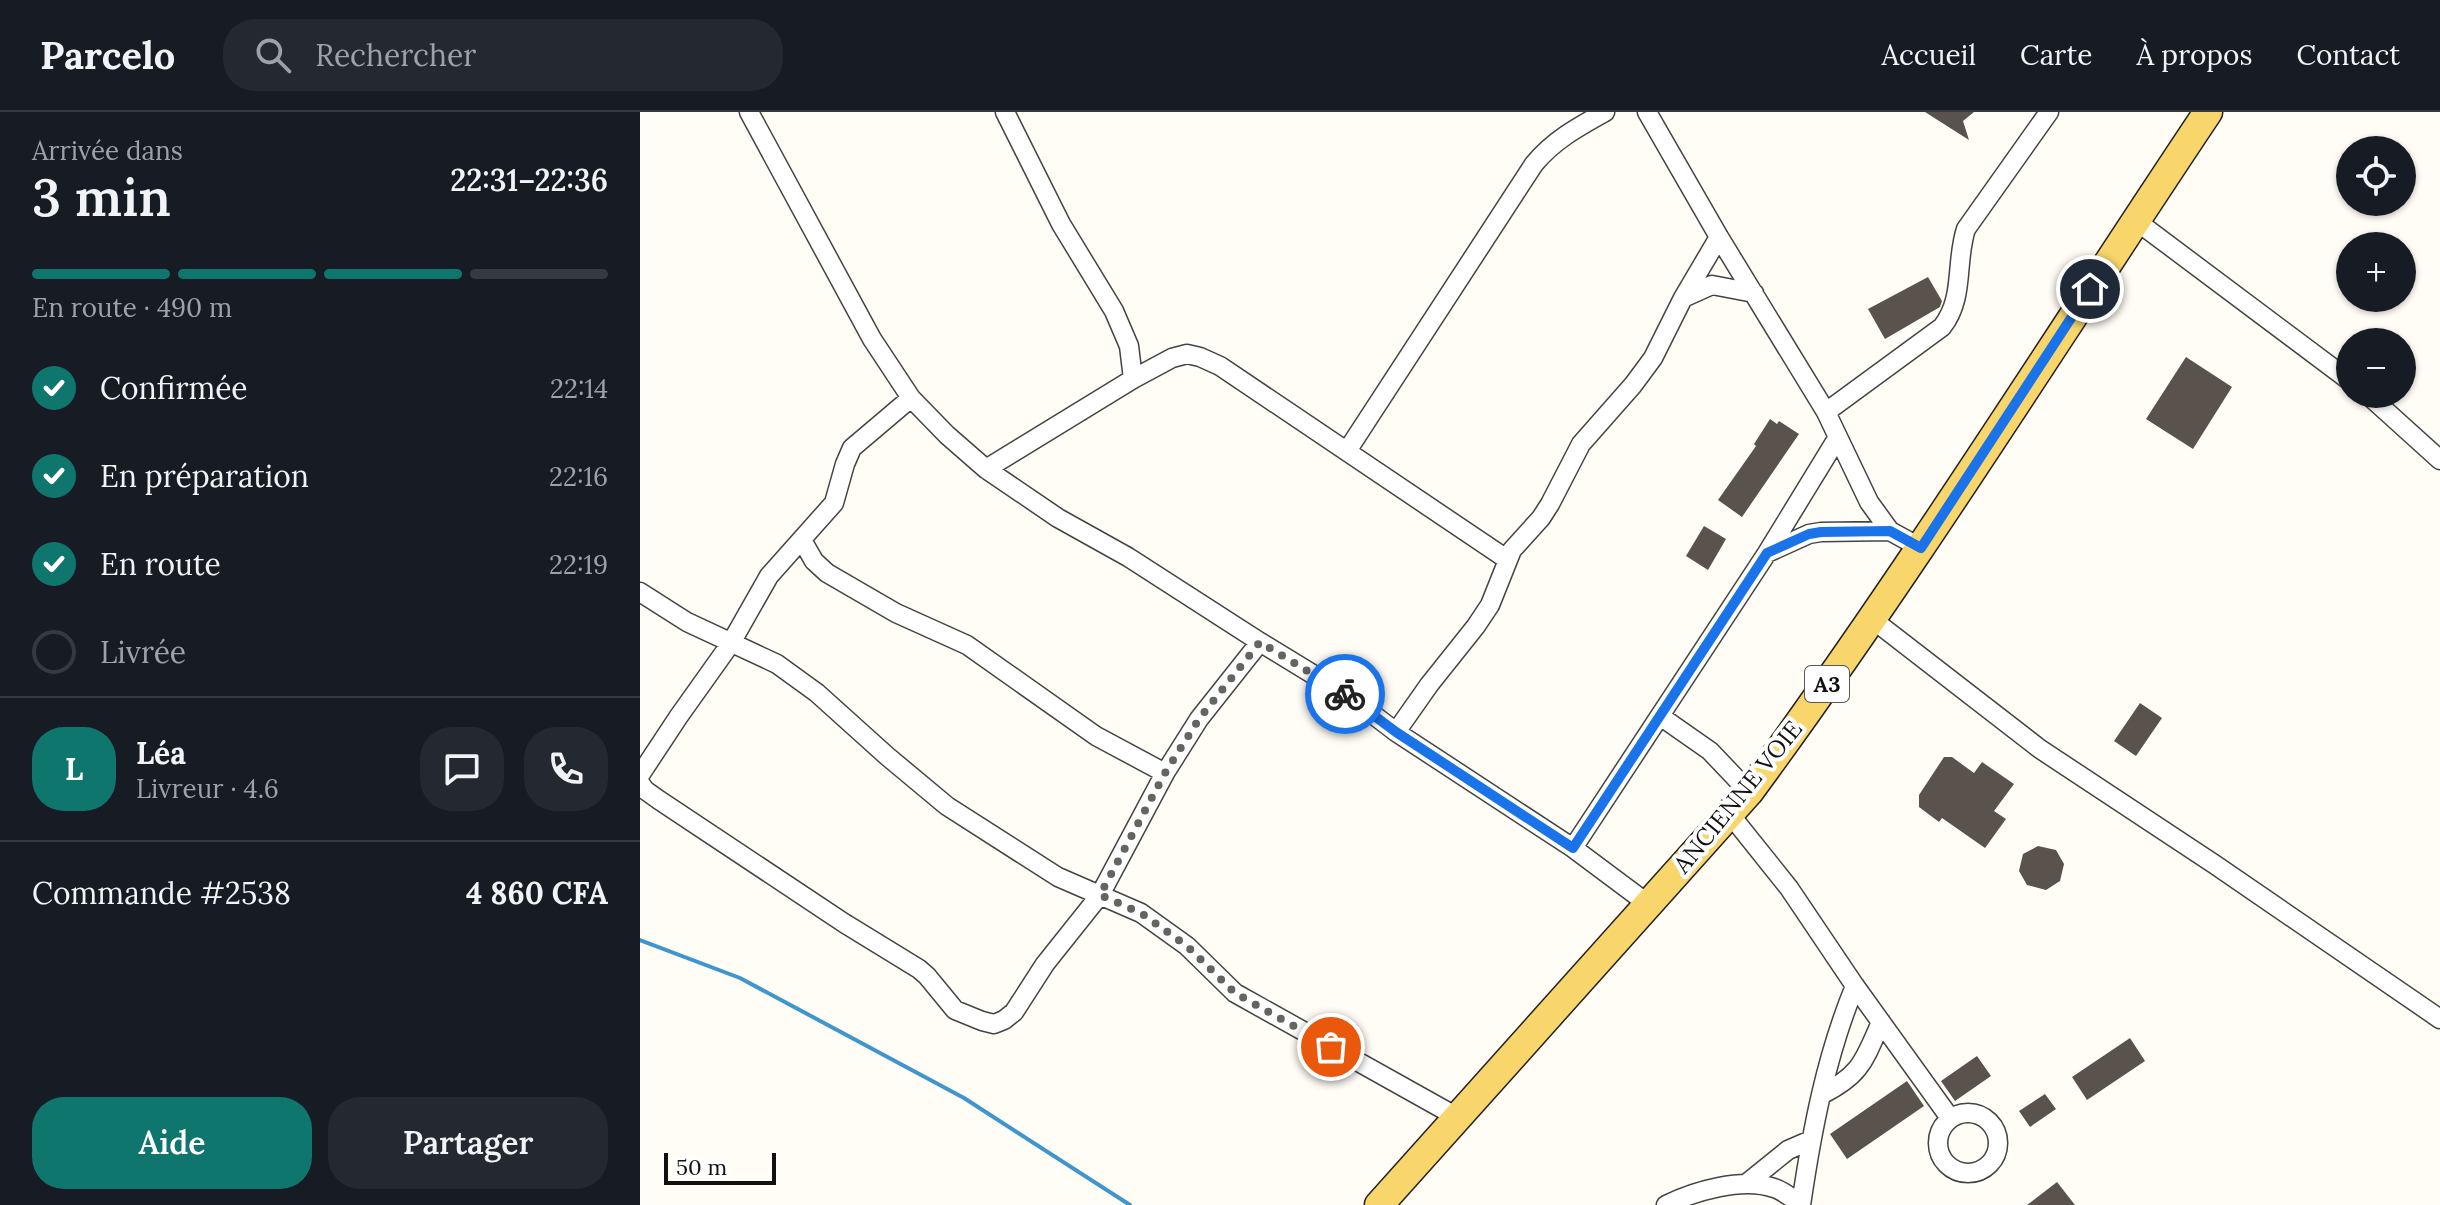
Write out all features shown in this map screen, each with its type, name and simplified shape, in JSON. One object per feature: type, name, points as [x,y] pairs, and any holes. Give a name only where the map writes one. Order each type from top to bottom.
[{"type":"main road","name":"ANCIENNE VOIE","points":[[1379,1205],[1400,1194],[1457,1117],[1749,792],[1921,548],[2208,112]]},
{"type":"street","points":[[749,112],[872,339],[911,398],[947,435],[986,469],[1058,518],[1128,557],[1350,697],[1396,732],[1573,848],[1648,904]]},
{"type":"street","points":[[1005,112],[1061,224],[1114,311],[1129,346],[1133,379]]},
{"type":"street","points":[[1347,451],[1534,164],[1561,137],[1605,112]]},
{"type":"street","points":[[1647,112],[1826,412],[1869,502],[1890,531],[1921,548]]},
{"type":"street","points":[[1826,412],[1942,327],[1949,318],[1955,304],[1961,246],[1966,229],[2049,112]]},
{"type":"street","points":[[2135,220],[2336,371]]},
{"type":"street","points":[[1396,732],[1476,626],[1496,591],[1512,550],[1541,518],[1581,444],[1653,358],[1719,237]]},
{"type":"street","points":[[1683,298],[1712,285],[1754,293]]},
{"type":"street","points":[[986,469],[1133,379],[1172,358],[1187,354],[1220,366],[1508,560]]},
{"type":"street","points":[[640,775],[731,643],[769,576],[834,503],[852,448],[911,398]]},
{"type":"street","points":[[2382,408],[2440,460]]},
{"type":"street","points":[[1573,848],[1767,553],[1838,437]]},
{"type":"street","points":[[1767,553],[1809,534],[1890,531]]},
{"type":"street","points":[[802,540],[822,569],[858,593],[967,645],[1096,736],[1165,773]]},
{"type":"street","points":[[640,592],[687,622],[777,664],[817,693],[947,806],[1058,877],[1141,913],[1187,946],[1235,993],[1457,1117]]},
{"type":"street","points":[[1872,619],[2040,749],[2440,1019]]},
{"type":"street","points":[[640,783],[672,809],[919,969],[955,1010],[994,1024],[1014,1012],[1045,964],[1100,895],[1165,773],[1199,719],[1260,642]]},
{"type":"street","points":[[1660,716],[1710,751],[1749,792]]},
{"type":"street","points":[[1729,813],[1798,899],[1855,986],[1950,1118]]},
{"type":"street","points":[[1666,1205],[1709,1190],[1746,1184],[1778,1189],[1801,1205],[1821,1095],[1841,1021],[1855,986]]},
{"type":"street","points":[[1821,1095],[1843,1084],[1858,1070],[1881,1022]]},
{"type":"street","points":[[1746,1184],[1788,1150],[1811,1140]]},
{"type":"building","points":[[1925,112],[1974,112],[1963,121],[1969,140]]},
{"type":"building","points":[[1928,277],[1942,301],[1940,307],[1885,339],[1868,309]]},
{"type":"building","points":[[2186,357],[2232,387],[2193,449],[2146,419]]},
{"type":"building","points":[[1770,419],[1799,434],[1742,517],[1718,500],[1756,446],[1754,444]]},
{"type":"building","points":[[1704,526],[1726,539],[1708,570],[1686,556]]},
{"type":"building","points":[[2140,703],[2162,718],[2136,756],[2114,741]]},
{"type":"building","points":[[1944,757],[1952,757],[1974,773],[1982,762],[2014,784],[1994,811],[2006,819],[1985,848],[1942,818],[1939,822],[1919,807],[1919,795]]},
{"type":"building","points":[[2038,846],[2056,850],[2064,864],[2060,881],[2046,890],[2027,885],[2019,871],[2023,854]]},
{"type":"building","points":[[2130,1038],[2145,1061],[2087,1100],[2072,1077]]},
{"type":"building","points":[[1977,1056],[1991,1076],[1955,1101],[1941,1081]]},
{"type":"building","points":[[1907,1081],[1924,1106],[1847,1159],[1830,1134]]},
{"type":"building","points":[[2045,1094],[2056,1109],[2030,1127],[2019,1111]]},
{"type":"building","points":[[2057,1182],[2075,1205],[2027,1205]]},
{"type":"waterway","points":[[640,940],[740,978],[964,1098],[1130,1205]]},
{"type":"way so far","points":[[1331,1047],[1235,993],[1187,946],[1141,913],[1100,895],[1165,773],[1199,719],[1260,642],[1345,694]]},
{"type":"route","points":[[1345,694],[1396,732],[1573,848],[1767,553],[1809,534],[1821,532],[1890,531],[1921,548],[2090,289]]}]
